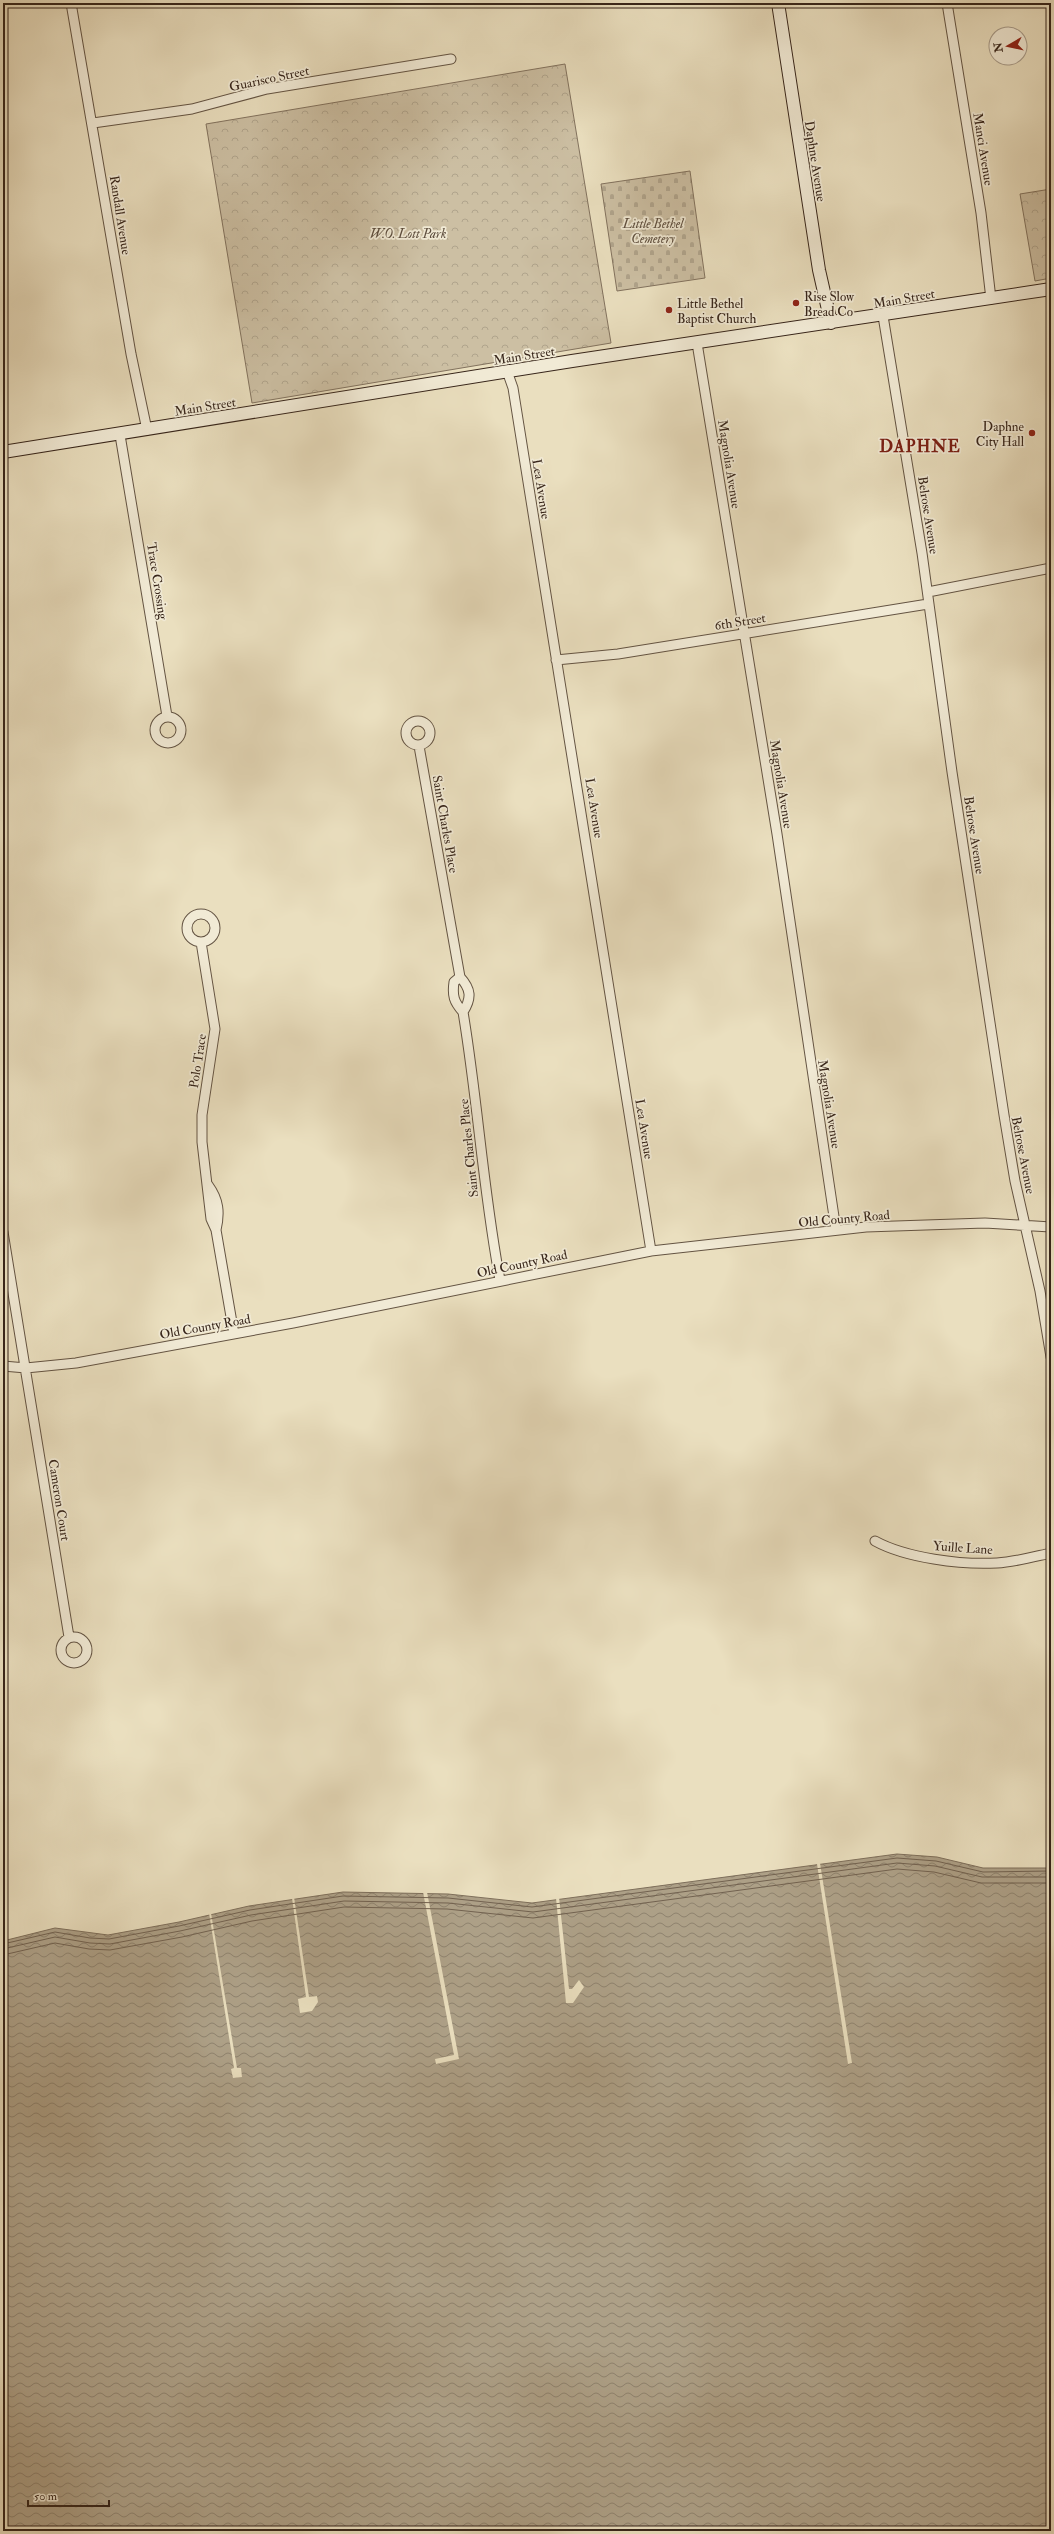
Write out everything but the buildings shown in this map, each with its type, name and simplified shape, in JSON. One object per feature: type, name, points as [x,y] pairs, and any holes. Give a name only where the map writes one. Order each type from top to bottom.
[{"type":"main road","name":"Daphne Avenue","points":[[778,3],[819,270],[831,323]]},
{"type":"main road","name":"Main Street","points":[[3,452],[120,435],[507,371],[883,316],[1051,289]]},
{"type":"street","name":"Randall Avenue","points":[[72,3],[131,354],[147,430]]},
{"type":"street","name":"Manci Avenue","points":[[947,3],[981,213],[992,299]]},
{"type":"street","name":"Guarisco Street","points":[[93,123],[192,109],[267,89],[451,59]]},
{"type":"street","name":"Belrose Avenue","points":[[883,316],[928,592],[928,604],[1004,1115],[1015,1181],[1026,1225],[1051,1357]]},
{"type":"street","name":"Magnolia Avenue","points":[[696,343],[745,634],[836,1230]]},
{"type":"street","name":"Lea Avenue","points":[[507,371],[513,388],[651,1251]]},
{"type":"street","name":"Trace Crossing","points":[[120,435],[167,716]]},
{"type":"street","points":[[928,592],[1051,568]]},
{"type":"street","name":"6th Street","points":[[556,660],[618,654],[928,604]]},
{"type":"street","name":"Saint Charles Place","points":[[419,746],[460,977],[467,984],[470,994],[469,1004],[464,1012]]},
{"type":"street","name":"Polo Trace","points":[[202,942],[215,1030],[202,1115],[202,1142],[211,1219],[216,1230],[234,1334]]},
{"type":"street","name":"Saint Charles Place","points":[[460,977],[454,982],[452,994],[455,1003],[464,1012],[473,1072],[479,1149],[489,1219],[500,1280]]},
{"type":"street","name":"Old County Road","points":[[3,1366],[26,1368],[76,1363],[234,1334],[651,1251],[836,1230],[944,1224],[1026,1225],[1051,1227]]},
{"type":"street","name":"Cameron Court","points":[[3,1232],[69,1637]]},
{"type":"street","name":"Yuille Lane","points":[[875,1541],[909,1554],[982,1563],[997,1563],[1051,1553]]},
{"type":"green space","name":"W.O. Lott Park","points":[[565,64],[611,343],[252,403],[206,124]]},
{"type":"green space","name":"Little Bethel Cemetery","points":[[690,171],[705,278],[617,291],[601,184]]},
{"type":"green space","points":[[1051,189],[1051,278],[1035,281],[1020,194]]},
{"type":"water","points":[[897,1854],[937,1857],[983,1868],[1051,1868],[1051,2531],[3,2531],[3,1941],[55,1928],[108,1935],[179,1922],[249,1906],[343,1892],[448,1894],[532,1903]]},
{"type":"pier","points":[[820,1863],[852,2063],[848,2064],[817,1864]]},
{"type":"pier","points":[[423,1892],[427,1892],[459,2059],[436,2064],[435,2059],[454,2055]]},
{"type":"pier","points":[[294,1897],[309,1997],[317,1996],[318,2002],[312,2011],[300,2013],[298,1999],[306,1997],[292,1898]]},
{"type":"pier","points":[[559,1897],[569,1989],[572,1989],[579,1980],[584,1987],[573,2003],[566,2003],[556,1898]]},
{"type":"pier","points":[[209,1913],[211,1913],[237,2068],[241,2068],[242,2077],[233,2078],[231,2069],[234,2068]]},
{"type":"place","name":"Rise Slow Bread Co","points":[[796,303]]},
{"type":"place","name":"Little Bethel Baptist Church","points":[[669,310]]},
{"type":"place","name":"Daphne City Hall","points":[[1032,433]]},
{"type":"district","name":"DAPHNE","points":[[920,446]]}]
